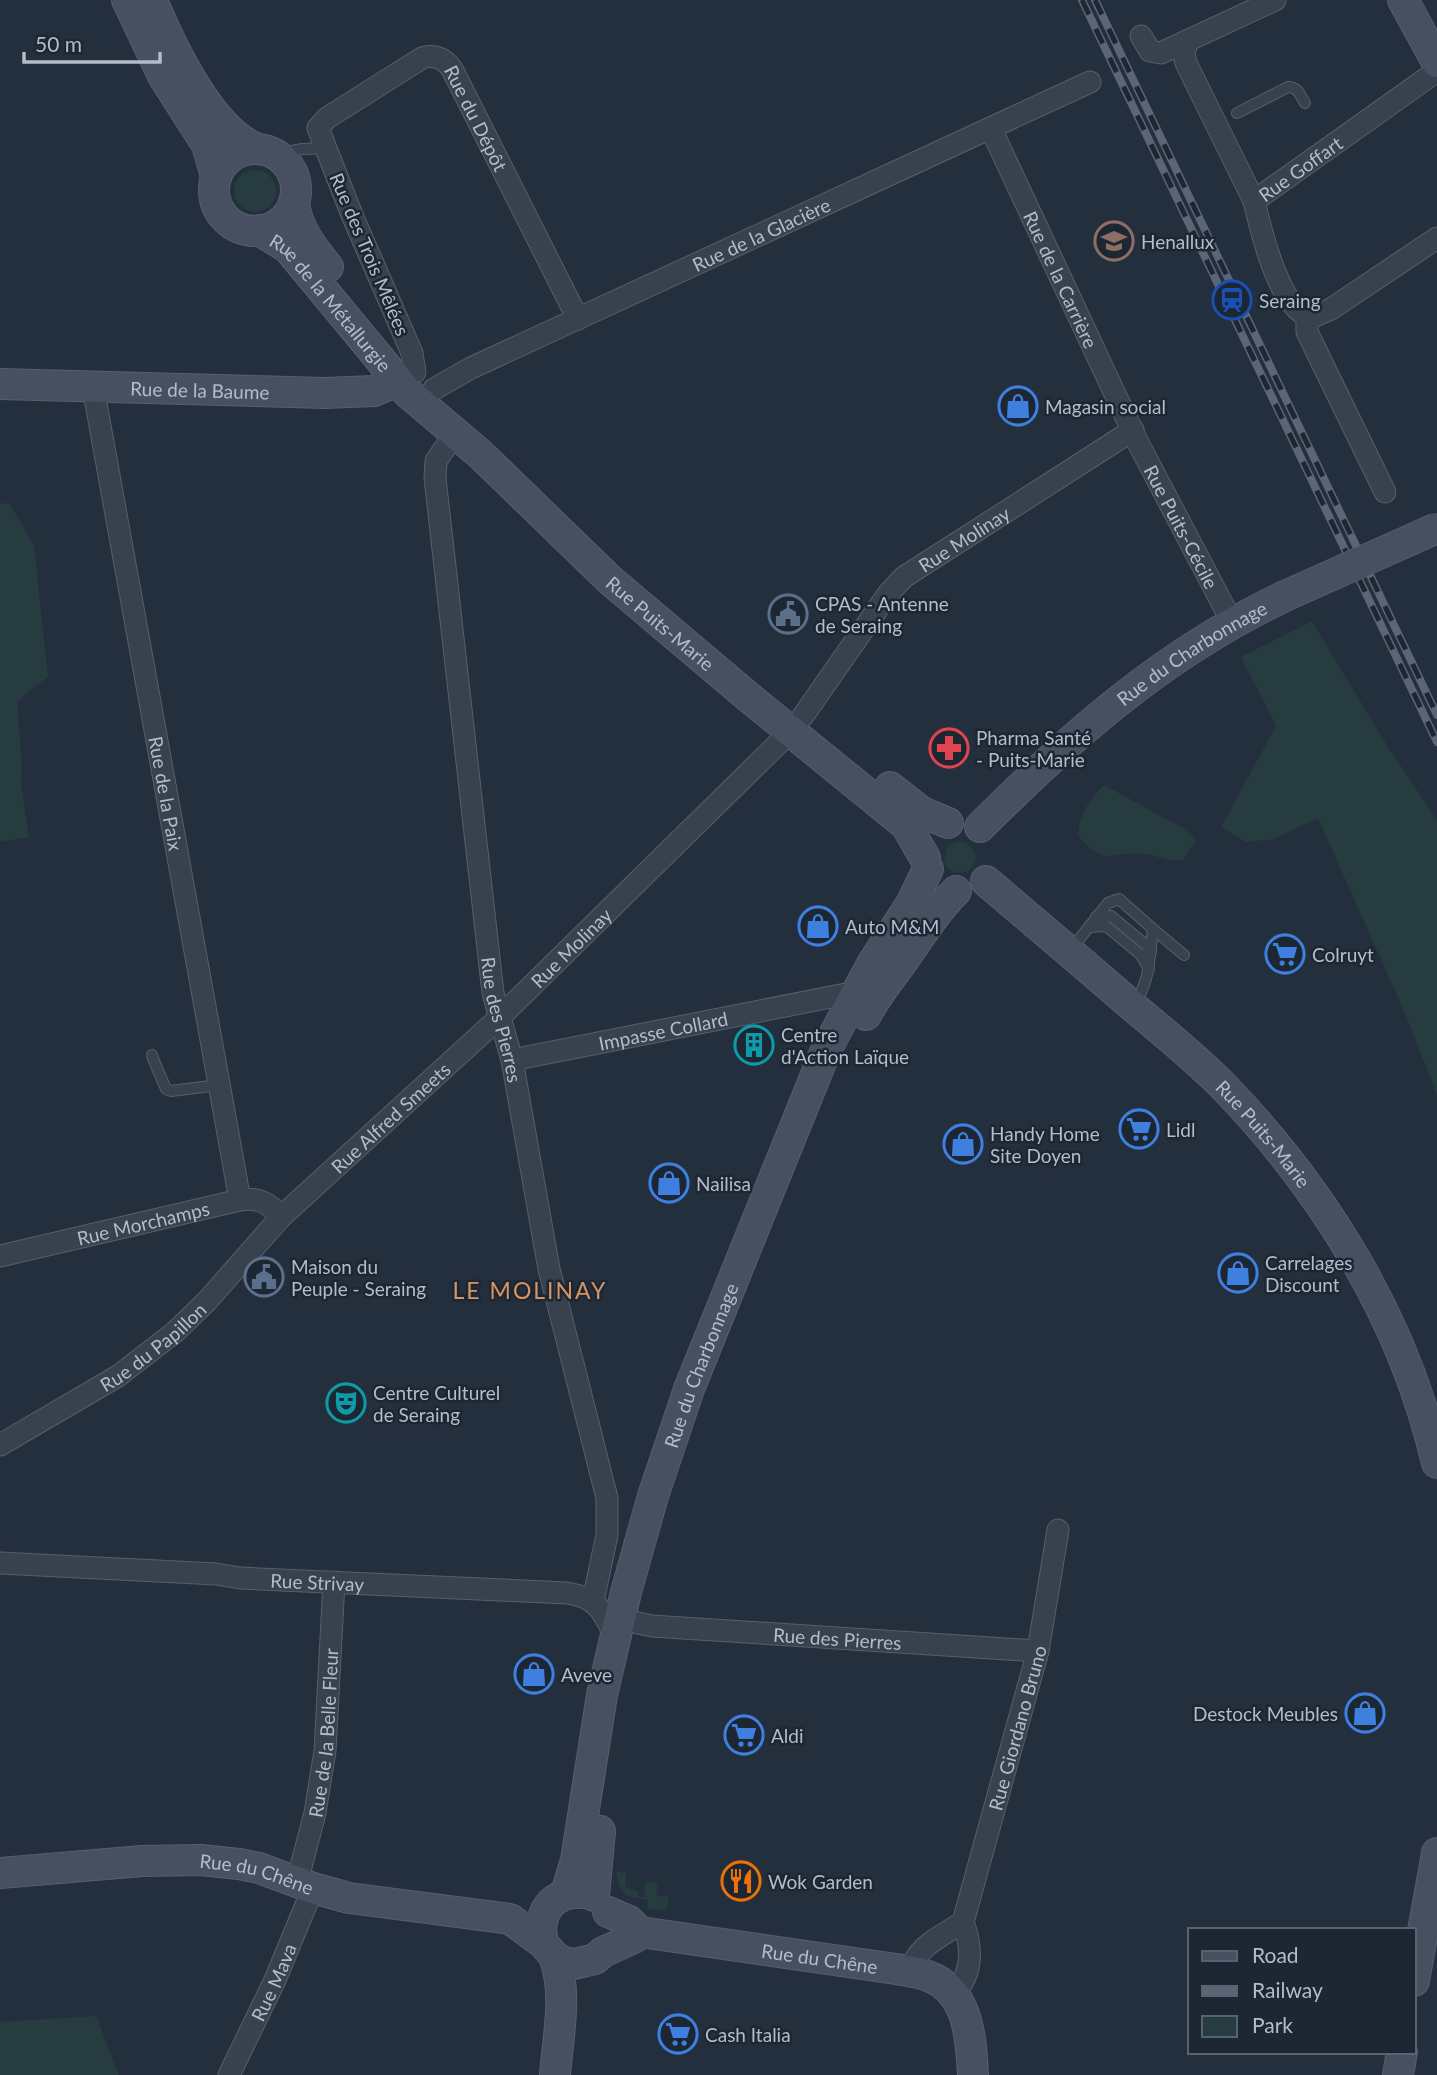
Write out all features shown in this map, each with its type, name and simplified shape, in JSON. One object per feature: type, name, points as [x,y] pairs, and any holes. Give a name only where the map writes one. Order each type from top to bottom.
[{"type":"main road","name":"Rue de la Métallurgie","points":[[127,0],[163,76],[207,145],[216,176],[216,203],[222,215],[232,225],[260,230],[281,221],[294,202]]},
{"type":"main road","name":"Rue de la Métallurgie","points":[[152,0],[181,60],[230,133],[245,144],[266,151],[291,171],[295,182],[294,202],[299,223],[308,242],[416,381]]},
{"type":"main road","points":[[1403,0],[1437,62]]},
{"type":"main road","points":[[216,176],[233,156],[266,151]]},
{"type":"main road","name":"Rue de la Métallurgie","points":[[260,230],[281,242],[416,381]]},
{"type":"main road","name":"Rue de la Baume","points":[[0,384],[357,393],[416,381]]},
{"type":"main road","name":"Rue Puits-Marie","points":[[416,381],[455,433],[588,560],[797,724],[922,812],[948,823]]},
{"type":"main road","name":"Rue Puits-Marie","points":[[416,381],[505,451],[611,555],[906,825],[926,863]]},
{"type":"main road","name":"Rue du Charbonnage","points":[[980,827],[1087,725],[1152,675],[1232,622],[1437,528]]},
{"type":"main road","points":[[948,823],[959,821],[980,827],[993,843],[995,863],[986,881]]},
{"type":"main road","name":"Rue du Charbonnage","points":[[578,1902],[596,1863],[620,1705],[626,1629],[653,1496],[689,1389],[815,1073],[856,992],[911,904],[926,863],[928,841],[948,823]]},
{"type":"main road","points":[[926,863],[937,883],[956,891]]},
{"type":"main road","name":"Rue Puits-Marie","points":[[986,881],[1225,1088],[1264,1130],[1315,1195],[1364,1275],[1387,1319],[1415,1389],[1437,1463]]},
{"type":"main road","name":"Rue du Charbonnage","points":[[626,1629],[663,1531],[706,1398],[837,1073],[881,988],[930,919],[956,891],[972,890],[986,881]]},
{"type":"main road","points":[[1416,1970],[1437,1853]]},
{"type":"main road","name":"Rue du Chêne","points":[[0,1873],[142,1861],[201,1860],[259,1868],[305,1885],[369,1902],[510,1919],[548,1950],[574,1964],[595,1957]]},
{"type":"main road","points":[[555,2075],[561,1975],[540,1931],[541,1919],[578,1902],[612,1925],[610,1940],[595,1957],[582,1994],[575,2075]]},
{"type":"main road","name":"Rue du Chêne","points":[[510,1919],[523,1912],[578,1902],[629,1921],[639,1932],[910,1972],[929,1976],[953,1993]]},
{"type":"main road","points":[[595,1957],[634,1938],[639,1932]]},
{"type":"main road","points":[[953,1993],[968,2025],[973,2075]]},
{"type":"main road","points":[[1398,2075],[1402,2054]]},
{"type":"street","points":[[1141,36],[1145,46],[1155,54],[1161,53],[1275,0]]},
{"type":"street","points":[[1187,41],[1184,54],[1186,64],[1254,201]]},
{"type":"street","name":"Rue du Dépôt","points":[[322,142],[318,128],[327,118],[422,58],[435,56],[447,62],[578,319]]},
{"type":"street","name":"Rue Goffart","points":[[1385,492],[1307,332],[1307,316],[1294,308],[1285,293],[1254,201],[1331,139],[1437,71]]},
{"type":"street","name":"Rue de la Glacière","points":[[416,381],[471,368],[1090,82]]},
{"type":"street","name":"Rue de la Carrière","points":[[991,129],[1133,430]]},
{"type":"street","name":"Rue des Trois Mêlées","points":[[322,142],[412,353],[416,381]]},
{"type":"street","points":[[1307,316],[1315,316],[1331,309],[1437,238]]},
{"type":"street","name":"Rue de la Paix","points":[[93,387],[240,1200]]},
{"type":"street","name":"Rue Molinay","points":[[500,1017],[797,724],[896,585],[925,563],[1133,430]]},
{"type":"street","name":"Rue Puits-Cécile","points":[[1133,430],[1232,622]]},
{"type":"street","name":"Rue des Pierres","points":[[455,433],[436,461],[435,478],[492,981],[512,1060],[549,1269],[609,1511],[607,1535],[593,1601]]},
{"type":"street","name":"Impasse Collard","points":[[512,1060],[856,992]]},
{"type":"street","name":"Rue Alfred Smeets","points":[[281,1217],[500,1017]]},
{"type":"street","name":"Rue Morchamps","points":[[0,1255],[253,1198],[271,1205],[281,1217]]},
{"type":"street","name":"Rue du Papillon","points":[[0,1445],[118,1376],[157,1347],[207,1301],[281,1217]]},
{"type":"street","name":"Rue Giordano Bruno","points":[[953,1993],[964,1982],[968,1971],[968,1941],[963,1922],[1038,1651],[1058,1530]]},
{"type":"street","name":"Rue Strivay","points":[[0,1563],[567,1593],[593,1601]]},
{"type":"street","name":"Rue de la Belle Fleur","points":[[305,1885],[309,1840],[324,1764],[328,1727],[334,1582]]},
{"type":"street","points":[[593,1601],[603,1613],[626,1629]]},
{"type":"street","name":"Rue des Pierres","points":[[626,1629],[652,1626],[1038,1651]]},
{"type":"street","name":"Rue Mava","points":[[229,2075],[275,1980],[305,1885]]},
{"type":"street","points":[[910,1972],[912,1962],[919,1951],[963,1922]]},
{"type":"lane","points":[[1237,113],[1288,87],[1298,90],[1305,103]]},
{"type":"lane","points":[[266,151],[302,149],[322,142]]},
{"type":"lane","points":[[1069,952],[1104,908],[1116,907],[1184,955]]},
{"type":"lane","points":[[1097,917],[1111,916],[1146,945],[1151,953]]},
{"type":"lane","points":[[1089,927],[1106,926],[1140,955],[1149,969]]},
{"type":"lane","points":[[1132,1006],[1143,992],[1149,969],[1152,933]]},
{"type":"lane","points":[[152,1055],[166,1089],[171,1091],[219,1085]]},
{"type":"green space","points":[[255,170],[270,176],[276,191],[270,206],[255,212],[240,206],[234,191],[240,176]]},
{"type":"green space","points":[[0,503],[10,504],[34,546],[48,677],[17,701],[21,783],[29,837],[0,842]]},
{"type":"green space","points":[[1312,621],[1388,747],[1437,820],[1437,1095],[1407,1018],[1318,818],[1274,839],[1246,842],[1221,827],[1276,726],[1241,657]]},
{"type":"green space","points":[[1104,785],[1183,828],[1196,840],[1183,860],[1132,853],[1109,856],[1088,846],[1078,836],[1080,821],[1089,802]]},
{"type":"green space","points":[[956,841],[966,842],[976,855],[972,867],[963,873],[953,871],[944,862],[947,847]]},
{"type":"green space","points":[[616,1871],[626,1873],[625,1887],[638,1891],[638,1896],[644,1897],[646,1881],[658,1883],[656,1896],[669,1897],[667,1908],[647,1909],[648,1900],[627,1896],[619,1886]]},
{"type":"green space","points":[[96,2016],[119,2075],[0,2075],[0,2022]]},
{"type":"railway","points":[[1082,0],[1437,742]]},
{"type":"railway","points":[[1095,0],[1437,715]]},
{"type":"place","name":"Henallux","points":[[1114,241]]},
{"type":"place","name":"Seraing","points":[[1232,300]]},
{"type":"place","name":"Magasin social","points":[[1018,406]]},
{"type":"place","name":"CPAS - Antenne de Seraing","points":[[788,614]]},
{"type":"place","name":"Pharma Santé - Puits-Marie","points":[[949,748]]},
{"type":"place","name":"Auto M&M","points":[[818,926]]},
{"type":"place","name":"Colruyt","points":[[1285,954]]},
{"type":"place","name":"Centre d'Action Laïque","points":[[754,1045]]},
{"type":"place","name":"Lidl","points":[[1139,1129]]},
{"type":"place","name":"Handy Home Site Doyen","points":[[963,1144]]},
{"type":"place","name":"Nailisa","points":[[669,1183]]},
{"type":"place","name":"Carrelages Discount","points":[[1238,1273]]},
{"type":"place","name":"Maison du Peuple - Seraing","points":[[264,1277]]},
{"type":"place","name":"Centre Culturel de Seraing","points":[[346,1403]]},
{"type":"place","name":"Aveve","points":[[534,1674]]},
{"type":"place","name":"Destock Meubles","points":[[1365,1713]]},
{"type":"place","name":"Aldi","points":[[744,1735]]},
{"type":"place","name":"Wok Garden","points":[[741,1881]]},
{"type":"place","name":"Cash Italia","points":[[678,2034]]},
{"type":"district","name":"LE MOLINAY","points":[[530,1290]]}]
